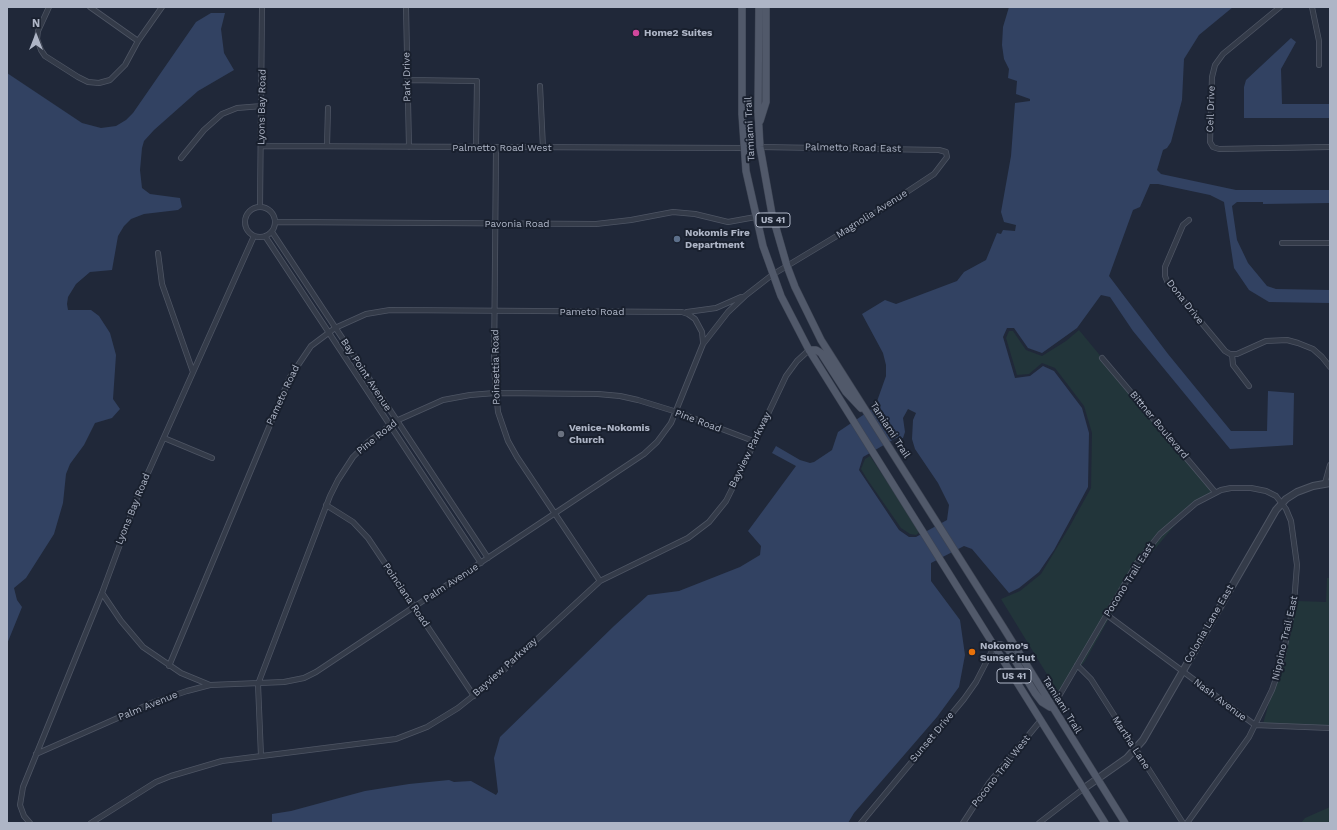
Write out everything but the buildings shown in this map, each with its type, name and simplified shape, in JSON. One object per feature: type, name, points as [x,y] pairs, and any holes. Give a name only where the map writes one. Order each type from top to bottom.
[{"type":"main road","name":"Tamiami Trail","points":[[742,7],[742,114],[748,184],[755,218],[772,275],[809,350],[1105,823]]},
{"type":"main road","name":"Tamiami Trail","points":[[759,7],[758,125],[760,147],[772,214],[787,266],[812,324],[1125,823]]},
{"type":"main road","points":[[758,125],[766,102],[766,7]]},
{"type":"main road","points":[[809,350],[816,350],[821,353],[850,397],[866,412]]},
{"type":"main road","points":[[995,645],[1001,645],[1008,649],[1035,693],[1042,702],[1052,708]]},
{"type":"street","points":[[49,7],[38,31],[38,39],[41,50],[45,56],[84,80],[99,83],[110,80],[126,65],[138,40],[162,7]]},
{"type":"street","points":[[90,7],[138,40]]},
{"type":"street","name":"Lyons Bay Road","points":[[260,206],[262,7]]},
{"type":"street","name":"Park Drive","points":[[406,7],[409,147]]},
{"type":"street","name":"Ceil Drive","points":[[1280,7],[1223,54],[1215,65],[1212,77],[1210,142],[1213,148],[1219,149],[1330,147]]},
{"type":"street","points":[[1312,7],[1319,41],[1319,65]]},
{"type":"street","points":[[407,80],[477,81],[476,148]]},
{"type":"street","points":[[540,86],[543,148]]},
{"type":"street","points":[[181,158],[204,130],[222,114],[237,108],[262,106]]},
{"type":"street","points":[[327,146],[328,108]]},
{"type":"street","name":"Palmetto Road West","points":[[261,146],[744,148]]},
{"type":"street","name":"Palmetto Road East","points":[[760,147],[939,150],[946,152]]},
{"type":"street","name":"Poinsettia Road","points":[[496,148],[495,393],[498,412],[508,441],[600,581]]},
{"type":"street","name":"Magnolia Avenue","points":[[772,275],[875,213],[934,174],[946,160],[946,152]]},
{"type":"street","points":[[260,206],[269,210],[275,218],[275,222],[272,232],[265,236],[254,236],[247,230],[245,221],[248,212],[260,206]]},
{"type":"street","name":"Pavonia Road","points":[[275,222],[607,224],[673,212],[695,214],[728,222],[772,214]]},
{"type":"street","name":"Dona Drive","points":[[1189,220],[1183,226],[1165,267],[1165,276],[1167,281],[1225,351],[1232,354]]},
{"type":"street","name":"Bay Point Avenue","points":[[272,232],[488,558]]},
{"type":"street","name":"Lyons Bay Road","points":[[30,823],[24,816],[20,805],[23,787],[102,593],[138,493],[254,236]]},
{"type":"street","name":"Bay Point Avenue","points":[[265,236],[481,563]]},
{"type":"street","points":[[1282,243],[1330,243]]},
{"type":"street","points":[[158,253],[162,284],[192,372]]},
{"type":"street","name":"Palm Avenue","points":[[36,754],[154,702],[210,685],[258,684],[291,681],[309,676],[648,451],[663,435],[677,412],[703,344],[723,317],[745,296],[772,275]]},
{"type":"street","name":"Pameto Road","points":[[169,666],[290,377],[308,349],[328,332],[359,316],[381,311],[682,312],[709,310],[745,296]]},
{"type":"street","points":[[682,312],[695,319],[702,332],[703,344]]},
{"type":"street","points":[[1249,386],[1233,365],[1232,354],[1241,353],[1266,341],[1286,340],[1298,342],[1313,349],[1330,367]]},
{"type":"street","name":"Bayview Parkway","points":[[91,823],[162,779],[214,763],[385,741],[405,736],[435,723],[474,696],[600,581],[688,538],[703,528],[726,500],[756,442],[786,376],[797,361],[809,350]]},
{"type":"street","name":"Bittner Boulevard","points":[[1102,358],[1215,492]]},
{"type":"street","name":"Pine Road","points":[[261,756],[258,684],[326,506],[347,465],[364,446],[396,421],[443,400],[470,395],[495,393],[620,396],[677,412],[756,442]]},
{"type":"street","points":[[164,438],[212,458]]},
{"type":"street","points":[[1327,483],[1330,465]]},
{"type":"street","name":"Colonia Lane East","points":[[1083,789],[1136,749],[1149,731],[1268,522],[1282,503],[1297,492],[1327,483]]},
{"type":"street","name":"Pocono Trail East","points":[[1052,708],[1137,563],[1153,540],[1192,506],[1215,492],[1231,488],[1258,489],[1271,493],[1282,503]]},
{"type":"street","name":"Nippino Trail East","points":[[1187,823],[1255,725],[1277,677],[1296,592],[1297,565],[1289,515],[1282,503]]},
{"type":"street","name":"Poinciana Road","points":[[326,506],[353,522],[364,532],[474,696]]},
{"type":"street","points":[[102,593],[137,641],[150,653],[169,666],[210,685]]},
{"type":"street","name":"Nash Avenue","points":[[1107,615],[1255,725],[1330,728]]},
{"type":"street","name":"Sunset Drive","points":[[861,823],[964,699],[976,682],[995,645]]},
{"type":"street","name":"Martha Lane","points":[[1078,665],[1091,679],[1183,823]]},
{"type":"street","name":"Pocono Trail West","points":[[963,823],[989,783],[1041,720]]},
{"type":"street","points":[[1039,823],[1083,789]]},
{"type":"green space","points":[[1079,330],[1212,491],[1179,520],[1134,574],[1085,661],[1059,694],[1001,599],[1020,591],[1041,574],[1091,488],[1092,433],[1084,406],[1055,368],[1042,363],[1029,374],[1017,375],[1006,338],[1009,331],[1013,331],[1026,350],[1042,356],[1066,341]]},
{"type":"green space","points":[[870,456],[920,532],[916,535],[910,534],[901,528],[861,469],[865,459]]},
{"type":"green space","points":[[1327,578],[1330,578],[1330,726],[1263,724],[1298,601],[1326,602]]},
{"type":"green space","points":[[1330,807],[1330,823],[1301,823],[1305,818]]},
{"type":"water","points":[[1009,7],[1233,7],[1199,35],[1184,59],[1182,100],[1171,142],[1167,148],[1163,150],[1157,170],[1161,174],[1236,190],[1330,190],[1330,203],[1263,204],[1263,202],[1237,202],[1232,206],[1237,240],[1248,263],[1267,286],[1276,289],[1330,290],[1330,303],[1269,302],[1249,290],[1234,268],[1224,202],[1210,195],[1158,184],[1150,184],[1140,207],[1133,210],[1109,276],[1168,354],[1231,431],[1267,431],[1268,391],[1294,393],[1293,445],[1230,449],[1133,331],[1110,297],[1101,295],[1077,328],[1042,353],[1028,348],[1014,328],[1007,328],[1003,337],[1015,378],[1030,376],[1043,366],[1054,371],[1082,408],[1089,433],[1088,487],[1054,550],[1039,572],[1019,588],[1009,593],[972,549],[964,546],[931,563],[931,581],[960,620],[965,655],[959,687],[937,717],[854,813],[848,823],[272,823],[272,814],[291,811],[365,791],[409,784],[449,780],[454,782],[471,781],[496,795],[498,792],[494,758],[500,737],[648,595],[679,591],[740,567],[760,555],[761,546],[748,531],[796,466],[772,453],[776,446],[800,460],[810,463],[814,462],[832,450],[838,432],[875,407],[886,376],[886,365],[883,353],[862,314],[885,300],[896,304],[957,281],[964,272],[986,260],[997,233],[1001,234],[1003,230],[1015,231],[1016,225],[1004,222],[1001,212],[1011,156],[1015,103],[1030,101],[1030,99],[1016,94],[1017,81],[1008,78],[1009,69],[1004,59],[1002,45],[1003,27]],"holes":[[[908,409],[916,413],[913,420],[912,439],[915,449],[938,483],[949,505],[947,520],[916,537],[909,537],[899,530],[859,470],[863,457],[896,438],[903,438],[905,432],[903,418]]]},
{"type":"water","points":[[211,13],[225,13],[221,29],[224,53],[234,70],[198,91],[154,130],[144,141],[142,148],[140,170],[142,188],[150,194],[180,198],[182,207],[178,210],[144,214],[131,219],[124,226],[118,236],[112,270],[90,272],[76,284],[68,297],[68,310],[91,310],[99,316],[110,333],[116,355],[113,399],[120,409],[112,418],[95,423],[84,445],[70,464],[66,474],[63,503],[54,534],[26,578],[14,588],[17,600],[22,607],[7,644],[7,73],[82,123],[101,128],[116,126],[126,120],[133,113],[196,22]]},
{"type":"water","points":[[1291,38],[1296,42],[1281,69],[1282,104],[1330,104],[1330,118],[1244,118],[1244,87],[1246,80]]},
{"type":"place","name":"Home2 Suites","points":[[636,33]]},
{"type":"place","name":"Nokomis Fire Department","points":[[677,239]]},
{"type":"place","name":"Venice-Nokomis Church","points":[[561,434]]},
{"type":"place","name":"Nokomo’s Sunset Hut","points":[[972,652]]}]
